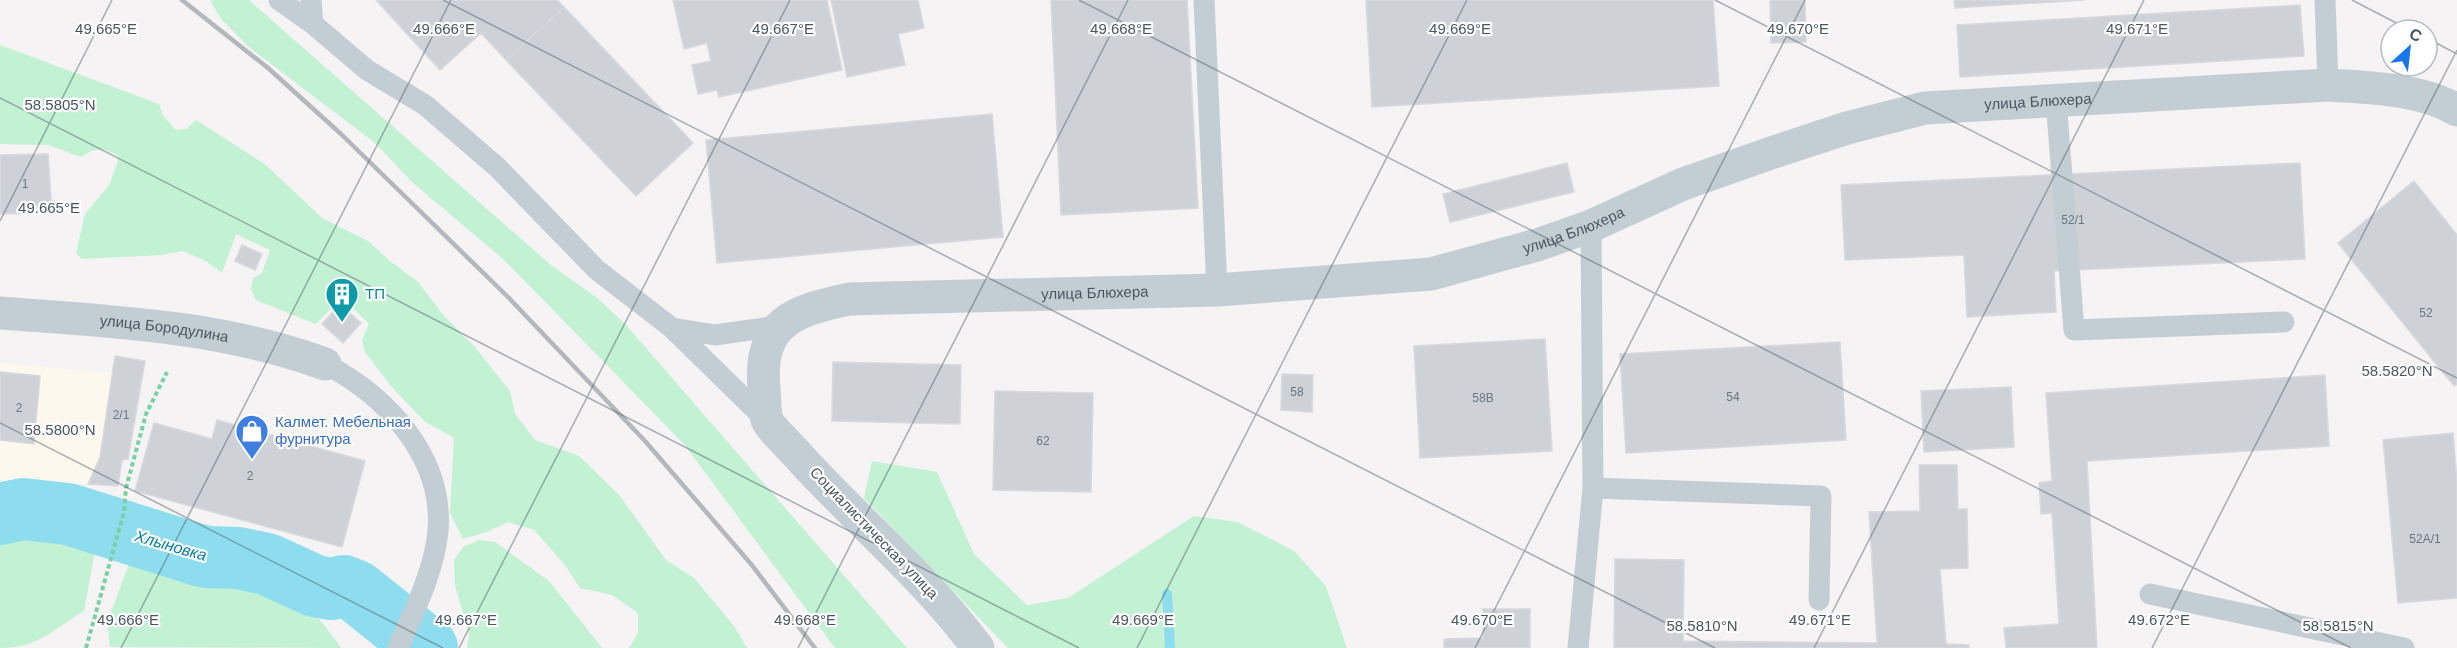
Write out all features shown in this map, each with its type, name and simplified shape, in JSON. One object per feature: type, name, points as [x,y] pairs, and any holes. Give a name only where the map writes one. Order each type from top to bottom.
[{"type":"street","name":"улица Блюхера","points":[[778,326],[790,318],[819,306],[849,299],[1217,290],[1431,274],[1537,245],[1591,226],[1683,184],[1847,128],[1925,108],[2328,86],[2378,89],[2418,95],[2457,110]]},
{"type":"street","name":"улица Бородулина","points":[[0,313],[227,336],[325,364]]},
{"type":"street","points":[[767,421],[762,370],[764,350],[778,326]]},
{"type":"street","name":"Социалистическая улица","points":[[767,421],[825,484],[912,569],[978,648]]},
{"type":"lane","points":[[279,0],[313,24],[367,70],[425,105],[497,167],[597,270],[672,328],[767,421]]},
{"type":"lane","points":[[311,0],[313,24]]},
{"type":"lane","points":[[1204,0],[1217,290]]},
{"type":"lane","points":[[2325,0],[2328,86]]},
{"type":"lane","points":[[2056,100],[2074,330],[2284,322]]},
{"type":"lane","points":[[1578,648],[1593,488],[1591,226]]},
{"type":"lane","points":[[672,328],[715,335],[778,326]]},
{"type":"lane","points":[[325,364],[365,387],[398,421],[428,465],[435,483],[438,531],[433,556],[419,598],[398,648]]},
{"type":"lane","points":[[1593,488],[1821,496],[1819,600]]},
{"type":"lane","points":[[2150,594],[2404,648]]},
{"type":"path","points":[[86,648],[124,512],[126,488],[146,414],[168,372]]},
{"type":"shaded area","points":[[0,363],[113,373],[100,457],[88,484],[0,486]]},
{"type":"green space","points":[[212,0],[249,0],[552,266],[596,297],[626,325],[907,648],[835,648],[684,444],[504,260],[412,182],[375,143],[250,48],[221,19]]},
{"type":"green space","points":[[0,45],[159,104],[163,116],[176,130],[186,129],[196,120],[266,165],[322,218],[368,241],[418,282],[444,316],[474,346],[510,391],[515,414],[535,440],[579,456],[620,496],[666,560],[694,578],[734,626],[747,648],[629,648],[638,633],[638,613],[612,595],[580,588],[565,565],[534,530],[508,522],[487,532],[463,539],[450,513],[454,438],[424,421],[391,386],[365,352],[362,341],[369,324],[342,297],[316,324],[256,300],[251,289],[253,278],[262,273],[270,250],[236,234],[222,273],[204,260],[182,251],[162,255],[82,259],[76,253],[85,214],[110,184],[119,157],[105,150],[91,151],[81,157],[48,145],[0,144]]},
{"type":"green space","points":[[872,461],[937,472],[974,554],[1027,605],[1068,598],[1194,516],[1237,522],[1294,551],[1326,586],[1347,648],[1008,648],[864,498]]},
{"type":"green space","points":[[19,479],[75,499],[96,546],[84,611],[45,637],[25,645],[0,648],[0,482]]},
{"type":"green space","points":[[196,524],[211,525],[281,582],[315,615],[341,648],[110,647],[107,623],[130,561],[141,546],[169,539]]},
{"type":"green space","points":[[479,540],[495,542],[549,581],[602,648],[467,648],[469,634],[455,585],[454,560],[463,547]]},
{"type":"building","points":[[376,0],[557,0],[564,7],[506,60],[481,33],[440,70]]},
{"type":"building","points":[[673,0],[827,0],[842,70],[719,97],[717,90],[698,94],[692,65],[711,61],[707,43],[684,49]]},
{"type":"building","points":[[831,0],[918,0],[924,28],[898,34],[905,65],[847,77]]},
{"type":"building","points":[[1051,0],[1187,0],[1198,208],[1061,215]]},
{"type":"building","points":[[1366,0],[1713,0],[1719,86],[1372,107]]},
{"type":"building","points":[[1770,0],[1805,0],[1806,42],[1771,43]]},
{"type":"building","points":[[1954,0],[2084,0],[1955,8]]},
{"type":"building","points":[[2300,5],[2304,56],[1960,77],[1957,25]]},
{"type":"building","points":[[564,7],[693,143],[636,196],[506,60]]},
{"type":"building","points":[[992,114],[1003,237],[717,263],[706,140]]},
{"type":"building","points":[[48,154],[52,213],[0,214],[0,155]]},
{"type":"building","points":[[1567,163],[1574,192],[1450,222],[1443,194]]},
{"type":"building","points":[[2300,163],[2305,259],[2054,271],[2056,312],[1967,317],[1964,255],[1845,260],[1841,185]]},
{"type":"building","points":[[2414,181],[2457,235],[2457,384],[2454,386],[2338,243]]},
{"type":"building","points":[[242,245],[262,254],[255,270],[235,261]]},
{"type":"building","name":"ТП","points":[[340,304],[361,323],[343,343],[322,324]]},
{"type":"building","points":[[1545,339],[1552,451],[1420,458],[1414,346]]},
{"type":"building","points":[[1840,342],[1846,440],[1626,453],[1620,354]]},
{"type":"building","points":[[115,356],[145,361],[128,459],[122,460],[118,486],[88,484],[100,457]]},
{"type":"building","points":[[833,362],[961,365],[960,424],[832,421]]},
{"type":"building","points":[[0,372],[40,376],[34,444],[0,440]]},
{"type":"building","points":[[1282,374],[1313,375],[1312,412],[1281,410]]},
{"type":"building","points":[[2325,375],[2329,446],[2087,461],[2097,648],[2006,648],[2004,628],[2059,624],[2052,513],[2041,514],[2039,483],[2052,481],[2046,393]]},
{"type":"building","points":[[2011,387],[2014,447],[1924,452],[1921,391]]},
{"type":"building","points":[[995,391],[1093,393],[1091,492],[993,490]]},
{"type":"building","points":[[217,420],[365,461],[342,547],[135,491],[154,423],[212,439]]},
{"type":"building","points":[[2453,433],[2457,481],[2457,598],[2398,603],[2383,440]]},
{"type":"building","points":[[1919,465],[1957,465],[1958,509],[1967,509],[1968,568],[1940,569],[1946,644],[1969,645],[1969,648],[1614,648],[1615,559],[1684,560],[1683,641],[1877,643],[1869,512],[1920,511]]},
{"type":"building","points":[[1483,609],[1530,609],[1530,648],[1444,648],[1444,639],[1483,638]]},
{"type":"waterway","name":"Хлыновка","points":[[0,514],[23,509],[68,514],[205,557],[238,558],[267,564],[315,586],[331,589],[344,586],[356,591],[427,648]]},
{"type":"waterway","points":[[1167,594],[1170,648]]},
{"type":"railway","points":[[182,0],[268,68],[341,134],[508,297],[645,441],[751,564],[815,648]]},
{"type":"place","name":"ТП","points":[[342,323]]},
{"type":"place","name":"Калмет. Мебельная фурнитура","points":[[252,460]]}]
